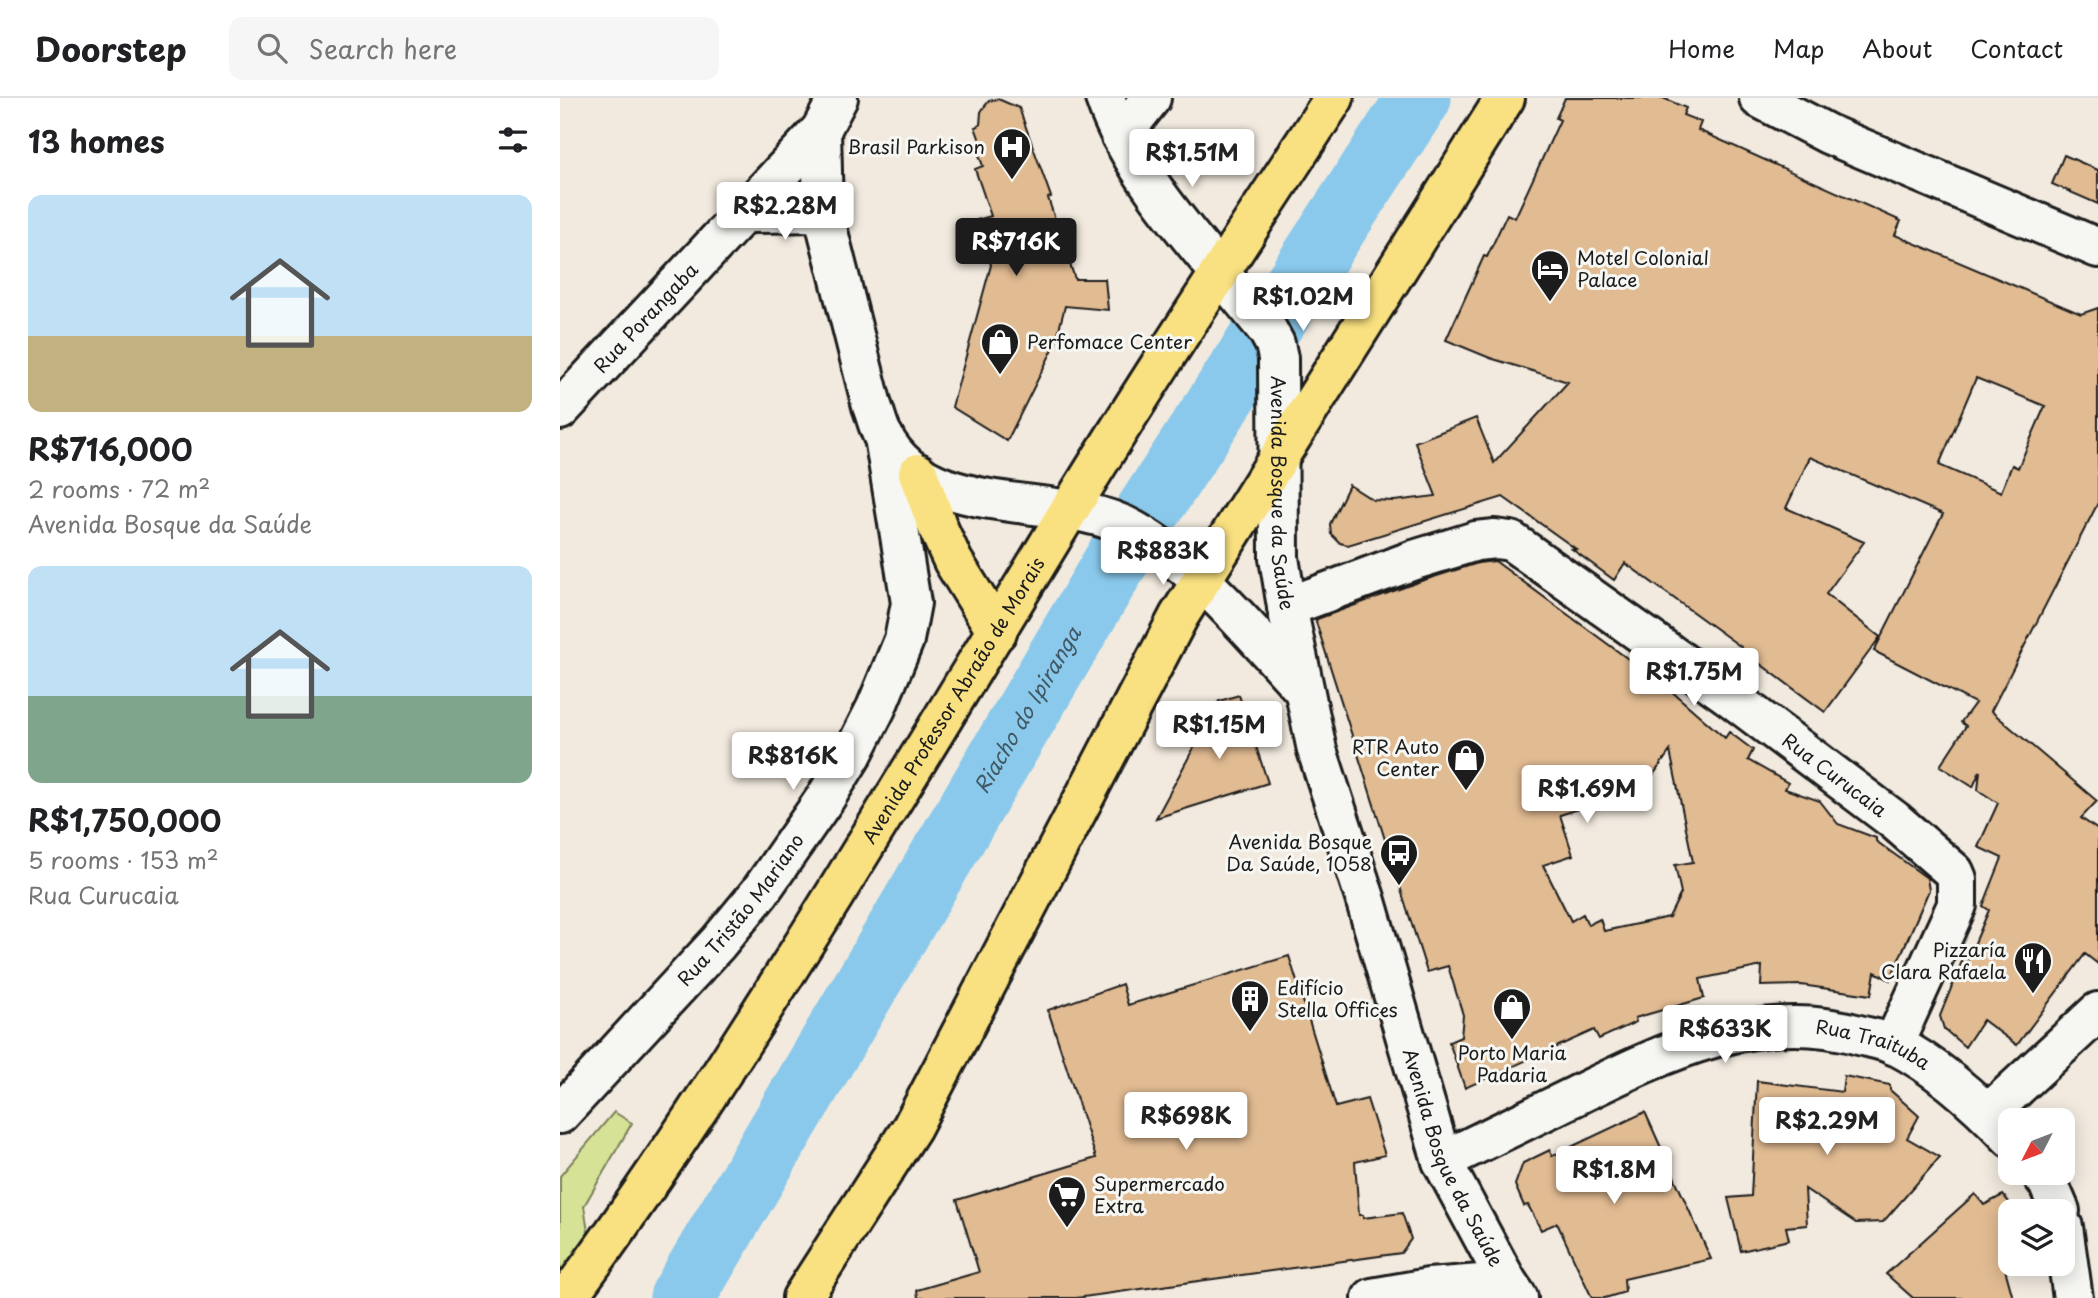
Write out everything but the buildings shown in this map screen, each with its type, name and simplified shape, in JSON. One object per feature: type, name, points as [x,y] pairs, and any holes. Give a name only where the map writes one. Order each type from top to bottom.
[{"type":"main road","name":"Avenida Professor Abraão de Morais","points":[[568,1298],[758,1018],[997,632],[1087,514],[1220,271],[1334,98]]},
{"type":"main road","points":[[802,1298],[912,1127],[1200,582],[1505,98]]},
{"type":"main road","points":[[918,473],[953,561],[997,632]]},
{"type":"street","name":"Avenida Bosque da Saúde","points":[[1105,98],[1121,136],[1149,181],[1253,312],[1275,344],[1278,382],[1279,558],[1317,750],[1365,898],[1442,1161],[1513,1290]]},
{"type":"street","points":[[1121,136],[1151,98]]},
{"type":"street","points":[[1759,98],[1828,134],[2098,248]]},
{"type":"street","name":"Rua Tristão Mariano","points":[[567,1105],[718,943],[760,892],[852,755],[876,708],[904,640],[911,603],[884,437],[872,406],[823,212],[829,114]]},
{"type":"street","name":"Rua Porangaba","points":[[560,410],[745,213],[829,114]]},
{"type":"street","points":[[745,213],[823,212]]},
{"type":"street","name":"Rua Tristão Mariano","points":[[884,437],[898,456],[918,473],[938,484],[981,499],[1087,514],[1130,528],[1165,549],[1200,582]]},
{"type":"street","name":"Rua Curucaia","points":[[1287,607],[1414,560],[1476,541],[1511,541],[1728,695],[1894,820],[1945,863],[1957,879],[1957,905],[1894,1045]]},
{"type":"street","points":[[1200,582],[1303,689]]},
{"type":"street","points":[[2015,1108],[2098,1012]]},
{"type":"street","name":"Rua Traituba","points":[[1442,1161],[1640,1064],[1713,1037],[1749,1028],[1790,1024],[1845,1030],[1894,1045],[1933,1069],[1998,1125]]},
{"type":"street","points":[[2070,1276],[2073,1298]]},
{"type":"street","points":[[1372,1298],[1429,1288],[1513,1290]]},
{"type":"green space","points":[[614,1112],[632,1123],[584,1206],[589,1239],[560,1276],[560,1176]]},
{"type":"waterway","name":"Riacho do Ipiranga","points":[[682,1298],[1122,551],[1419,98]]},
{"type":"place","name":"Brasil Parkison","points":[[1012,181]]},
{"type":"place","name":"Motel Colonial Palace","points":[[1550,303]]},
{"type":"place","name":"Perfomace Center","points":[[1000,376]]},
{"type":"place","name":"RTR Auto Center","points":[[1466,792]]},
{"type":"place","name":"Avenida Bosque Da Saúde, 1058","points":[[1399,887]]},
{"type":"place","name":"Pizzaría Clara Rafaela","points":[[2033,995]]},
{"type":"place","name":"Edifício Stella Offices","points":[[1250,1033]]},
{"type":"place","name":"Porto Maria Padaria","points":[[1512,1041]]},
{"type":"place","name":"Supermercado Extra","points":[[1067,1229]]}]
